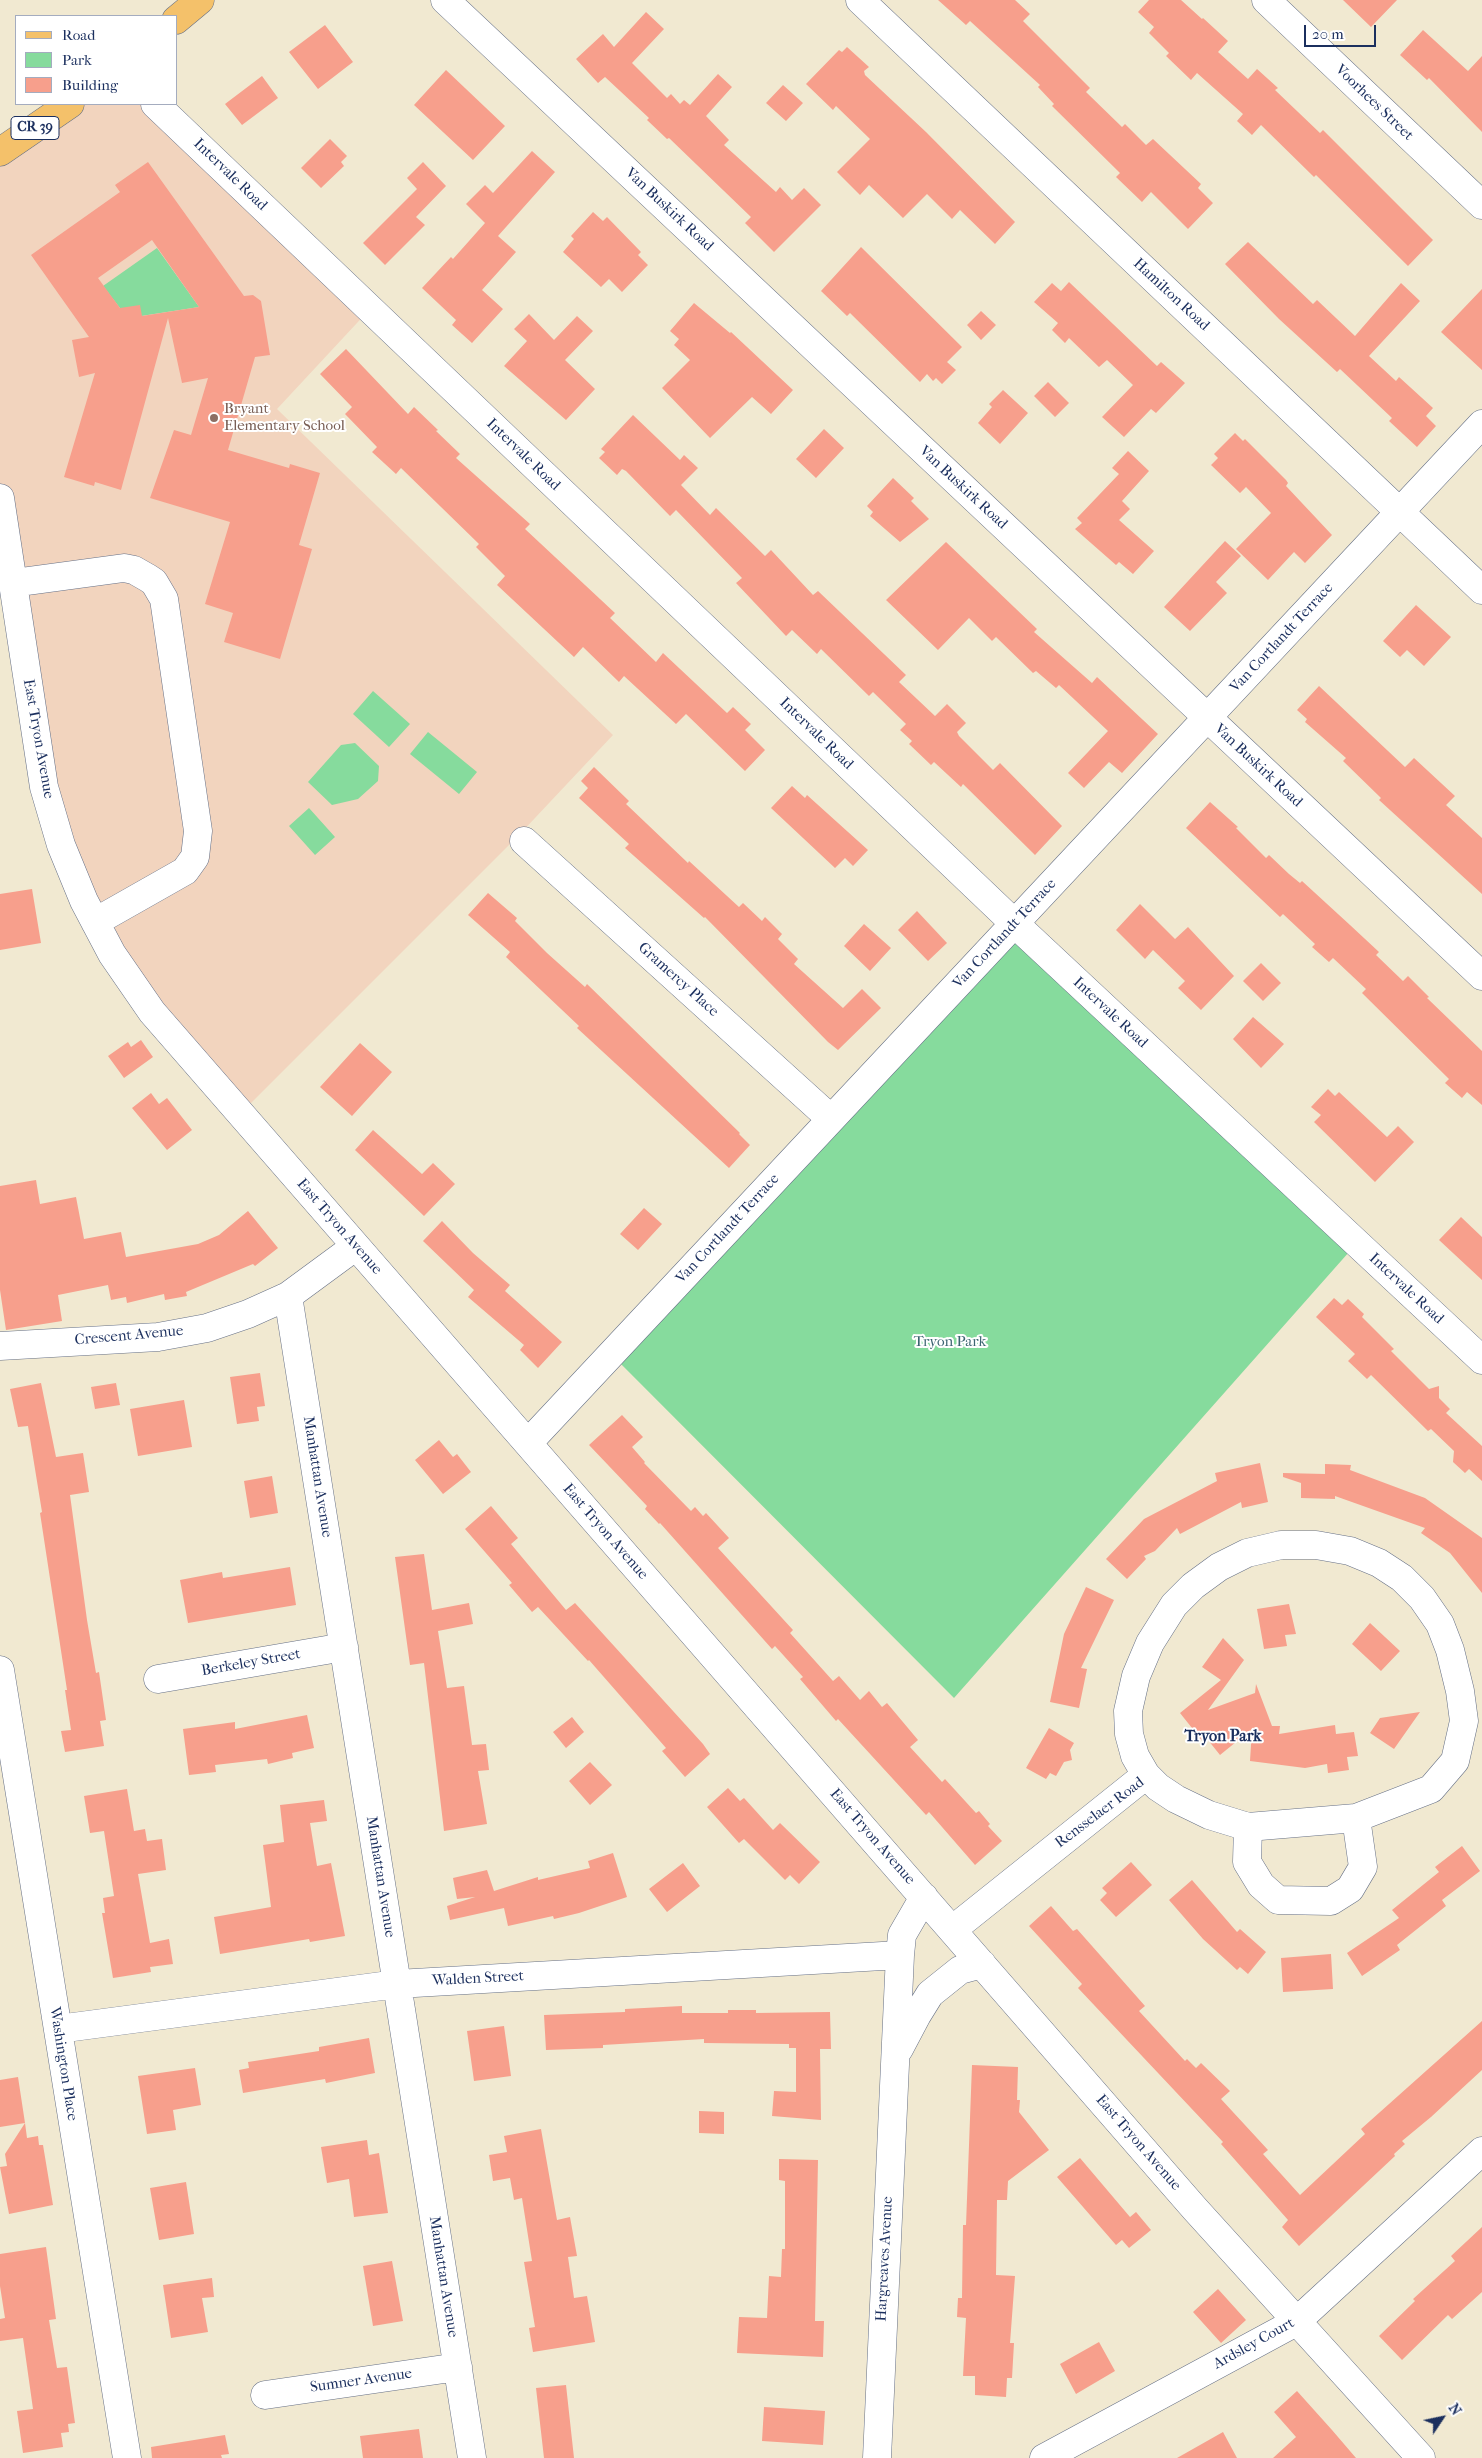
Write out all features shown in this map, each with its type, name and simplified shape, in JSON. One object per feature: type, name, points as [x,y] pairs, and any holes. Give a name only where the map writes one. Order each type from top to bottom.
[{"type":"main road","points":[[178,18],[200,0]]},
{"type":"main road","name":"CR 39","points":[[0,152],[69,105]]},
{"type":"street","name":"Van Buskirk Road","points":[[445,0],[1482,976]]},
{"type":"street","name":"Hamilton Road","points":[[860,0],[1482,590]]},
{"type":"street","name":"Voorhees Street","points":[[1266,0],[1482,206]]},
{"type":"street","name":"Intervale Road","points":[[156,105],[1014,924],[1482,1360]]},
{"type":"street","name":"Van Cortlandt Terrace","points":[[528,1443],[1482,424]]},
{"type":"street","name":"East Tryon Avenue","points":[[0,498],[44,787],[61,845],[84,901],[112,954],[152,1012],[1296,2322],[1421,2458]]},
{"type":"street","points":[[13,583],[124,568],[134,570],[154,582],[164,599],[198,831],[196,850],[192,864],[185,871],[95,922]]},
{"type":"street","name":"Gramercy Place","points":[[524,841],[831,1119]]},
{"type":"street","name":"Crescent Avenue","points":[[0,1346],[158,1337],[207,1328],[248,1314],[288,1296],[356,1246]]},
{"type":"street","name":"Manhattan Avenue","points":[[288,1296],[472,2458]]},
{"type":"street","points":[[1146,1775],[1135,1756],[1128,1734],[1128,1711],[1136,1676],[1150,1643],[1174,1605],[1192,1586],[1219,1567],[1247,1553],[1281,1546],[1316,1545],[1350,1551],[1378,1563],[1402,1578],[1422,1598],[1440,1624],[1450,1650],[1460,1691],[1473,1724]]},
{"type":"street","name":"Berkeley Street","points":[[158,1679],[344,1647]]},
{"type":"street","name":"Washington Place","points":[[0,1670],[127,2458]]},
{"type":"street","name":"Rensselaer Road","points":[[952,1930],[1146,1775],[1158,1787],[1176,1799],[1209,1815],[1248,1827],[1356,1818],[1431,1789],[1455,1761],[1473,1724]]},
{"type":"street","points":[[1248,1827],[1247,1862],[1261,1885],[1278,1900],[1331,1901],[1350,1889],[1363,1867],[1356,1818]]},
{"type":"street","name":"Hargreaves Avenue","points":[[876,2458],[900,1956],[902,1935],[924,1897]]},
{"type":"street","name":"Walden Street","points":[[58,2029],[397,1984],[900,1956]]},
{"type":"street","name":"Hargreaves Avenue","points":[[894,2059],[916,2015],[930,1994],[960,1970],[982,1964]]},
{"type":"street","name":"Ardsley Court","points":[[1044,2458],[1296,2322],[1482,2151]]},
{"type":"street","name":"Sumner Avenue","points":[[265,2395],[458,2367]]},
{"type":"shaded area","points":[[69,105],[156,105],[370,309],[277,409],[613,735],[519,835],[240,1114],[152,1012],[61,845],[0,498],[0,152]]},
{"type":"green space","points":[[157,248],[199,307],[141,316],[120,308],[103,286]]},
{"type":"green space","points":[[373,691],[410,724],[389,747],[353,714]]},
{"type":"green space","points":[[428,732],[477,772],[459,794],[410,754]]},
{"type":"green space","points":[[355,743],[379,766],[378,781],[358,799],[332,805],[308,782],[341,745]]},
{"type":"green space","points":[[309,808],[335,837],[315,855],[289,826]]},
{"type":"green space","name":"Tryon Park","points":[[1014,923],[1357,1243],[954,1698],[611,1354]]},
{"type":"building","points":[[938,0],[1015,0],[1030,14],[1023,21],[1090,88],[1086,92],[1122,127],[1125,124],[1146,145],[1153,139],[1201,184],[1198,188],[1213,203],[1188,229],[1151,192],[1142,202],[1116,177],[1120,173],[1052,106],[1054,104],[1038,87],[1040,85],[970,21],[966,25]]},
{"type":"building","points":[[1149,0],[1181,0],[1203,18],[1228,41],[1218,52],[1248,79],[1257,69],[1278,88],[1275,90],[1320,133],[1323,130],[1433,240],[1408,266],[1316,175],[1314,177],[1261,125],[1252,135],[1237,121],[1243,114],[1197,73],[1191,80],[1166,56],[1169,53],[1149,33],[1154,27],[1138,12]]},
{"type":"building","points":[[1343,0],[1397,0],[1371,27]]},
{"type":"building","points":[[646,12],[664,29],[632,63],[667,98],[671,94],[680,104],[684,100],[690,105],[718,74],[732,87],[706,116],[729,140],[724,145],[776,192],[780,187],[792,200],[804,188],[821,205],[774,252],[745,223],[751,217],[669,138],[667,139],[647,120],[649,118],[605,77],[598,83],[576,59],[603,34],[614,47]]},
{"type":"building","points":[[325,25],[353,62],[318,89],[289,52]]},
{"type":"building","points":[[1423,30],[1468,71],[1482,56],[1482,132],[1429,78],[1427,80],[1400,55]]},
{"type":"building","points":[[847,47],[869,67],[864,71],[865,75],[926,132],[1015,222],[995,244],[960,210],[952,219],[927,194],[903,218],[869,185],[860,195],[837,172],[870,139],[836,106],[833,110],[806,84],[839,50],[842,52]]},
{"type":"building","points":[[446,70],[505,126],[473,160],[414,105]]},
{"type":"building","points":[[262,76],[278,98],[242,125],[225,104]]},
{"type":"building","points":[[783,85],[803,103],[786,121],[766,103]]},
{"type":"building","points":[[330,139],[347,156],[341,162],[344,166],[321,188],[301,168]]},
{"type":"building","points":[[532,151],[555,172],[498,236],[516,252],[482,290],[503,309],[472,343],[452,325],[456,320],[422,288],[451,257],[453,259],[485,223],[466,204],[485,185],[493,193]]},
{"type":"building","points":[[148,162],[244,296],[253,295],[261,301],[270,355],[255,357],[228,450],[289,468],[290,464],[320,473],[299,545],[312,549],[280,659],[224,642],[233,613],[205,604],[230,522],[150,498],[174,430],[191,435],[208,378],[182,383],[168,318],[121,490],[95,482],[94,486],[64,477],[95,373],[79,377],[72,340],[89,337],[31,255],[120,192],[115,185]],"holes":[[[152,240],[199,307],[142,316],[140,305],[120,308],[98,278]]]},
{"type":"building","points":[[423,162],[446,186],[416,217],[425,225],[385,265],[363,243],[417,189],[407,178]]},
{"type":"building","points":[[593,212],[603,221],[607,217],[641,252],[638,255],[648,265],[622,292],[609,279],[601,287],[563,252],[574,239],[571,236]]},
{"type":"building","points":[[1248,242],[1313,304],[1317,300],[1355,336],[1401,283],[1420,301],[1369,356],[1396,381],[1399,377],[1433,408],[1426,416],[1436,426],[1417,447],[1389,421],[1392,418],[1340,369],[1337,372],[1279,319],[1225,264]]},
{"type":"building","points":[[861,247],[962,347],[947,362],[956,370],[942,384],[936,378],[933,381],[927,374],[920,382],[850,313],[847,316],[821,291]]},
{"type":"building","points":[[1069,282],[1157,366],[1161,362],[1185,383],[1156,413],[1151,409],[1124,437],[1102,417],[1133,385],[1107,360],[1099,367],[1069,338],[1065,343],[1052,330],[1058,323],[1034,302],[1052,283],[1061,291]]},
{"type":"building","points":[[1482,289],[1482,370],[1441,332]]},
{"type":"building","points":[[694,303],[731,332],[793,390],[771,414],[752,397],[710,438],[662,388],[690,360],[674,345],[679,339],[670,331]]},
{"type":"building","points":[[981,311],[996,325],[981,340],[967,325]]},
{"type":"building","points":[[529,314],[554,340],[577,316],[593,331],[565,360],[595,389],[566,420],[504,366],[527,341],[514,329]]},
{"type":"building","points":[[346,349],[408,414],[414,407],[438,430],[436,431],[460,454],[456,458],[530,524],[525,529],[615,613],[610,618],[656,662],[663,653],[727,713],[733,707],[751,724],[745,730],[765,750],[745,771],[686,714],[676,724],[624,676],[619,682],[583,647],[574,657],[497,585],[505,576],[476,547],[479,544],[401,468],[396,474],[372,452],[377,447],[345,414],[352,407],[320,374]]},
{"type":"building","points":[[1048,382],[1069,403],[1055,417],[1034,396]]},
{"type":"building","points":[[1003,390],[1028,413],[1000,444],[978,423],[992,407],[989,404]]},
{"type":"building","points":[[633,415],[680,460],[684,455],[698,468],[681,485],[710,515],[716,508],[765,556],[771,550],[813,595],[818,591],[906,675],[899,682],[935,716],[947,704],[966,723],[957,732],[959,736],[993,770],[1000,763],[1062,826],[1035,855],[963,784],[961,787],[934,762],[931,765],[909,744],[912,741],[900,730],[906,724],[873,692],[869,696],[821,649],[817,654],[792,630],[786,636],[736,583],[742,578],[676,510],[670,516],[626,471],[622,469],[617,475],[599,458],[605,452],[601,449]]},
{"type":"building","points":[[824,429],[844,448],[816,478],[796,459]]},
{"type":"building","points":[[1235,433],[1243,441],[1245,439],[1286,480],[1288,483],[1286,486],[1332,535],[1305,563],[1294,552],[1268,580],[1236,549],[1271,513],[1246,487],[1240,493],[1211,465],[1218,458],[1214,454]]},
{"type":"building","points":[[1128,451],[1149,471],[1122,501],[1130,509],[1119,520],[1154,551],[1133,574],[1119,562],[1116,565],[1075,529],[1082,523],[1077,518],[1119,474],[1112,468]]},
{"type":"building","points":[[893,478],[914,498],[911,501],[929,519],[900,542],[870,516],[873,512],[867,506]]},
{"type":"building","points":[[1225,541],[1241,556],[1216,582],[1227,593],[1190,631],[1164,607]]},
{"type":"building","points":[[946,542],[1037,629],[1034,632],[1092,683],[1097,677],[1158,734],[1122,773],[1109,762],[1084,788],[1068,773],[1108,731],[1059,685],[1056,688],[1036,671],[1033,673],[996,637],[992,641],[969,618],[938,650],[886,600]]},
{"type":"building","points":[[1416,605],[1451,637],[1424,666],[1407,650],[1400,657],[1383,641]]},
{"type":"building","points":[[1319,686],[1405,767],[1414,758],[1455,796],[1446,805],[1482,838],[1482,894],[1379,800],[1381,798],[1343,761],[1346,758],[1305,722],[1307,719],[1297,710]]},
{"type":"building","points":[[594,767],[629,801],[626,804],[688,863],[689,861],[739,907],[743,903],[762,921],[765,917],[782,934],[778,939],[798,959],[794,964],[843,1008],[862,989],[881,1008],[838,1050],[828,1042],[705,917],[625,848],[629,844],[579,798],[588,788],[581,781]]},
{"type":"building","points":[[792,786],[805,798],[807,795],[868,850],[853,866],[845,858],[835,868],[771,808]]},
{"type":"building","points":[[1210,802],[1238,827],[1236,828],[1266,858],[1269,855],[1300,883],[1302,881],[1350,925],[1379,952],[1376,955],[1403,981],[1408,976],[1429,997],[1427,998],[1482,1051],[1482,1105],[1467,1092],[1462,1098],[1445,1083],[1449,1079],[1362,993],[1366,989],[1333,958],[1329,962],[1312,947],[1315,944],[1283,914],[1280,917],[1186,828]]},
{"type":"building","points":[[32,889],[41,943],[0,950],[0,894]]},
{"type":"building","points":[[488,893],[517,918],[515,921],[547,953],[585,987],[587,984],[740,1133],[750,1145],[729,1168],[577,1028],[579,1026],[506,957],[510,952],[468,915]]},
{"type":"building","points":[[1140,904],[1175,939],[1188,927],[1234,976],[1201,1010],[1178,988],[1185,981],[1153,950],[1145,959],[1116,930]]},
{"type":"building","points":[[917,911],[947,943],[928,961],[898,930]]},
{"type":"building","points":[[864,924],[891,948],[870,971],[844,946]]},
{"type":"building","points":[[1261,963],[1281,983],[1263,1001],[1243,981]]},
{"type":"building","points":[[1253,1017],[1284,1044],[1261,1068],[1233,1039]]},
{"type":"building","points":[[141,1040],[153,1057],[124,1078],[108,1056],[128,1042],[131,1047]]},
{"type":"building","points":[[360,1043],[392,1072],[352,1116],[320,1087]]},
{"type":"building","points":[[1328,1089],[1335,1096],[1339,1092],[1387,1137],[1398,1126],[1414,1142],[1375,1182],[1314,1122],[1321,1115],[1311,1107]]},
{"type":"building","points":[[151,1093],[159,1104],[167,1098],[192,1130],[167,1150],[132,1108]]},
{"type":"building","points":[[373,1130],[422,1174],[433,1163],[455,1184],[424,1216],[355,1150]]},
{"type":"building","points":[[36,1180],[40,1204],[76,1197],[84,1239],[121,1232],[126,1257],[198,1244],[219,1235],[248,1211],[278,1248],[255,1266],[253,1264],[186,1292],[187,1296],[165,1300],[164,1294],[127,1303],[126,1297],[111,1300],[108,1285],[58,1295],[62,1321],[6,1330],[0,1290],[0,1186]]},
{"type":"building","points":[[644,1208],[662,1224],[638,1250],[620,1234]]},
{"type":"building","points":[[1461,1217],[1482,1237],[1482,1280],[1439,1240]]},
{"type":"building","points":[[442,1221],[473,1253],[510,1285],[505,1291],[562,1342],[538,1368],[520,1350],[524,1345],[468,1297],[474,1290],[423,1241]]},
{"type":"building","points":[[1334,1298],[1342,1305],[1348,1299],[1364,1314],[1362,1317],[1394,1349],[1391,1351],[1429,1389],[1439,1386],[1439,1398],[1450,1409],[1446,1413],[1482,1446],[1482,1481],[1469,1469],[1465,1473],[1453,1462],[1454,1451],[1431,1429],[1428,1431],[1371,1375],[1367,1379],[1348,1361],[1355,1354],[1316,1317]]},
{"type":"building","points":[[260,1373],[265,1406],[257,1407],[259,1421],[237,1424],[230,1377]]},
{"type":"building","points":[[41,1383],[56,1457],[83,1453],[89,1492],[70,1495],[87,1620],[96,1673],[99,1672],[106,1720],[100,1721],[104,1746],[65,1752],[61,1731],[71,1730],[65,1690],[67,1690],[40,1513],[42,1512],[28,1426],[18,1427],[10,1389]]},
{"type":"building","points":[[116,1383],[120,1405],[95,1409],[91,1387]]},
{"type":"building","points":[[184,1400],[192,1447],[138,1456],[130,1409]]},
{"type":"building","points":[[622,1415],[643,1437],[632,1447],[644,1463],[691,1511],[695,1507],[703,1516],[706,1513],[729,1538],[718,1548],[793,1630],[790,1633],[833,1681],[839,1676],[860,1700],[869,1691],[882,1707],[887,1703],[918,1740],[910,1747],[942,1782],[945,1779],[976,1813],[979,1811],[990,1824],[988,1826],[1002,1841],[975,1865],[929,1812],[926,1815],[838,1719],[836,1721],[800,1679],[803,1677],[775,1646],[772,1649],[660,1523],[645,1509],[647,1506],[589,1445]]},
{"type":"building","points":[[439,1440],[453,1457],[457,1454],[471,1472],[443,1494],[415,1460]]},
{"type":"building","points":[[1260,1463],[1268,1502],[1242,1508],[1241,1502],[1180,1534],[1177,1528],[1155,1551],[1144,1556],[1146,1559],[1127,1579],[1106,1559],[1144,1519],[1217,1481],[1215,1473]]},
{"type":"building","points":[[1325,1464],[1351,1465],[1350,1470],[1425,1498],[1482,1538],[1482,1593],[1450,1553],[1421,1533],[1425,1528],[1335,1496],[1335,1499],[1301,1498],[1301,1483],[1283,1477],[1283,1473],[1325,1474]]},
{"type":"building","points":[[272,1476],[278,1513],[250,1518],[244,1481]]},
{"type":"building","points":[[491,1506],[518,1538],[511,1544],[566,1610],[575,1603],[703,1744],[710,1754],[685,1777],[662,1751],[666,1748],[589,1660],[538,1607],[532,1612],[509,1585],[512,1583],[465,1529]]},
{"type":"building","points":[[424,1554],[432,1610],[469,1603],[473,1624],[438,1631],[447,1688],[464,1686],[472,1745],[486,1744],[489,1770],[478,1771],[487,1824],[444,1831],[424,1663],[410,1665],[395,1557]]},
{"type":"building","points":[[290,1567],[296,1605],[188,1623],[180,1580],[222,1572],[223,1578]]},
{"type":"building","points":[[1086,1587],[1114,1600],[1081,1668],[1087,1669],[1079,1708],[1050,1702],[1064,1634]]},
{"type":"building","points":[[1289,1604],[1296,1634],[1285,1635],[1287,1646],[1264,1649],[1257,1609]]},
{"type":"building","points":[[1370,1623],[1400,1651],[1381,1671],[1352,1644]]},
{"type":"building","points":[[1223,1638],[1244,1660],[1208,1710],[1255,1693],[1256,1684],[1272,1726],[1280,1726],[1279,1734],[1335,1725],[1336,1734],[1354,1732],[1358,1756],[1347,1757],[1349,1770],[1328,1773],[1327,1764],[1305,1768],[1250,1761],[1252,1729],[1220,1755],[1208,1740],[1204,1743],[1180,1713],[1221,1680],[1202,1667]]},
{"type":"building","points":[[1420,1712],[1394,1749],[1370,1733],[1380,1718]]},
{"type":"building","points":[[307,1715],[314,1748],[292,1753],[293,1758],[268,1764],[267,1759],[215,1765],[216,1772],[189,1775],[183,1729],[235,1722],[235,1729]]},
{"type":"building","points":[[572,1717],[584,1732],[566,1748],[553,1732]]},
{"type":"building","points":[[1049,1728],[1074,1743],[1070,1750],[1072,1760],[1064,1762],[1056,1776],[1050,1773],[1046,1779],[1026,1768]]},
{"type":"building","points":[[590,1762],[612,1785],[590,1805],[569,1781]]},
{"type":"building","points":[[728,1788],[740,1801],[744,1798],[773,1830],[780,1823],[820,1862],[799,1884],[790,1875],[785,1880],[744,1839],[739,1843],[707,1807]]},
{"type":"building","points":[[127,1789],[134,1831],[145,1829],[147,1841],[162,1839],[166,1870],[138,1874],[150,1943],[169,1939],[173,1964],[150,1967],[151,1972],[113,1978],[102,1913],[105,1913],[103,1898],[114,1896],[104,1831],[90,1833],[84,1796]]},
{"type":"building","points":[[324,1800],[327,1821],[310,1823],[317,1866],[331,1863],[345,1936],[310,1942],[309,1939],[220,1954],[214,1917],[271,1907],[263,1845],[284,1842],[280,1805]]},
{"type":"building","points":[[1462,1846],[1480,1871],[1442,1900],[1446,1906],[1397,1945],[1400,1950],[1362,1976],[1347,1953],[1399,1918],[1392,1910],[1439,1872],[1435,1867]]},
{"type":"building","points":[[613,1853],[627,1897],[579,1913],[554,1919],[553,1916],[508,1926],[504,1908],[450,1920],[447,1906],[475,1897],[457,1899],[453,1878],[487,1870],[494,1891],[538,1877],[538,1880],[590,1868],[588,1861]]},
{"type":"building","points":[[1131,1862],[1152,1885],[1116,1917],[1100,1900],[1107,1893],[1102,1888]]},
{"type":"building","points":[[683,1863],[700,1886],[667,1912],[649,1889]]},
{"type":"building","points":[[1192,1880],[1237,1932],[1240,1929],[1266,1952],[1248,1974],[1240,1967],[1237,1970],[1203,1939],[1169,1900]]},
{"type":"building","points":[[1051,1906],[1073,1931],[1077,1929],[1145,2006],[1139,2011],[1185,2061],[1187,2059],[1196,2068],[1201,2063],[1230,2091],[1221,2099],[1268,2150],[1263,2154],[1300,2195],[1365,2134],[1361,2129],[1482,2021],[1482,2070],[1402,2141],[1405,2144],[1394,2154],[1395,2156],[1299,2246],[1282,2227],[1288,2220],[1221,2144],[1223,2142],[1078,1988],[1082,1984],[1029,1926]]},
{"type":"building","points":[[1331,1954],[1333,1989],[1283,1992],[1281,1958]]},
{"type":"building","points":[[682,2006],[682,2013],[728,2013],[728,2010],[756,2010],[756,2013],[830,2012],[831,2049],[820,2049],[821,2120],[772,2116],[774,2091],[796,2092],[796,2048],[789,2048],[789,2044],[704,2043],[704,2039],[603,2045],[603,2048],[546,2050],[544,2015],[625,2012],[625,2009]]},
{"type":"building","points":[[504,2026],[511,2076],[474,2081],[467,2031]]},
{"type":"building","points":[[369,2038],[375,2073],[326,2083],[325,2079],[243,2093],[239,2070],[249,2068],[248,2062],[319,2051],[319,2047]]},
{"type":"building","points":[[972,2065],[1018,2067],[1017,2100],[1020,2100],[1019,2112],[1049,2150],[1008,2181],[1007,2200],[997,2200],[996,2275],[1015,2276],[1010,2343],[1014,2343],[1012,2378],[1007,2378],[1006,2397],[975,2395],[975,2376],[963,2376],[966,2318],[957,2317],[958,2298],[962,2298],[963,2225],[966,2225]]},
{"type":"building","points":[[195,2068],[201,2105],[173,2110],[176,2130],[147,2134],[138,2076]]},
{"type":"building","points":[[18,2077],[25,2123],[0,2127],[0,2080]]},
{"type":"building","points":[[699,2111],[724,2112],[724,2134],[699,2133]]},
{"type":"building","points":[[25,2123],[27,2138],[38,2136],[39,2145],[43,2145],[53,2205],[9,2214],[0,2167],[7,2166],[5,2154]]},
{"type":"building","points":[[541,2129],[557,2220],[570,2217],[577,2256],[568,2257],[574,2298],[587,2296],[595,2342],[533,2352],[529,2328],[535,2327],[524,2262],[532,2261],[522,2198],[514,2200],[510,2178],[493,2181],[489,2155],[507,2152],[504,2136]]},
{"type":"building","points":[[367,2140],[369,2155],[379,2153],[388,2213],[354,2217],[349,2179],[327,2183],[321,2147]]},
{"type":"building","points":[[1080,2158],[1130,2217],[1136,2212],[1151,2230],[1129,2248],[1122,2240],[1116,2245],[1057,2177]]},
{"type":"building","points":[[779,2159],[818,2160],[815,2321],[824,2321],[823,2357],[737,2353],[739,2317],[767,2318],[769,2276],[781,2277],[782,2249],[785,2249],[785,2181],[779,2180]]},
{"type":"building","points":[[186,2182],[194,2234],[159,2240],[150,2188]]},
{"type":"building","points":[[1482,2227],[1482,2292],[1452,2319],[1448,2315],[1402,2360],[1379,2336],[1415,2301],[1413,2299],[1455,2261],[1451,2256]]},
{"type":"building","points":[[46,2247],[56,2319],[49,2320],[57,2368],[67,2367],[75,2423],[68,2424],[69,2432],[61,2433],[63,2447],[23,2453],[17,2411],[33,2409],[23,2338],[0,2341],[0,2319],[5,2318],[0,2286],[0,2254]]},
{"type":"building","points":[[392,2261],[403,2321],[373,2326],[363,2266]]},
{"type":"building","points":[[212,2278],[214,2297],[202,2298],[208,2332],[171,2338],[163,2285]]},
{"type":"building","points":[[1218,2289],[1246,2320],[1221,2343],[1193,2312]]},
{"type":"building","points":[[1099,2342],[1115,2371],[1076,2394],[1060,2364]]},
{"type":"building","points":[[566,2385],[574,2458],[544,2458],[536,2388]]},
{"type":"building","points":[[1297,2391],[1356,2458],[1273,2458],[1296,2437],[1274,2412]]},
{"type":"building","points":[[764,2407],[825,2411],[823,2445],[762,2441]]},
{"type":"building","points":[[419,2429],[423,2458],[363,2458],[360,2436]]},
{"type":"building","points":[[1223,2432],[1237,2458],[1177,2458]]},
{"type":"building","points":[[225,2435],[229,2454],[221,2455],[222,2458],[152,2458],[151,2447]]},
{"type":"place","name":"Bryant Elementary School","points":[[214,418]]},
{"type":"district","name":"Tryon Park","points":[[1223,1737]]}]
